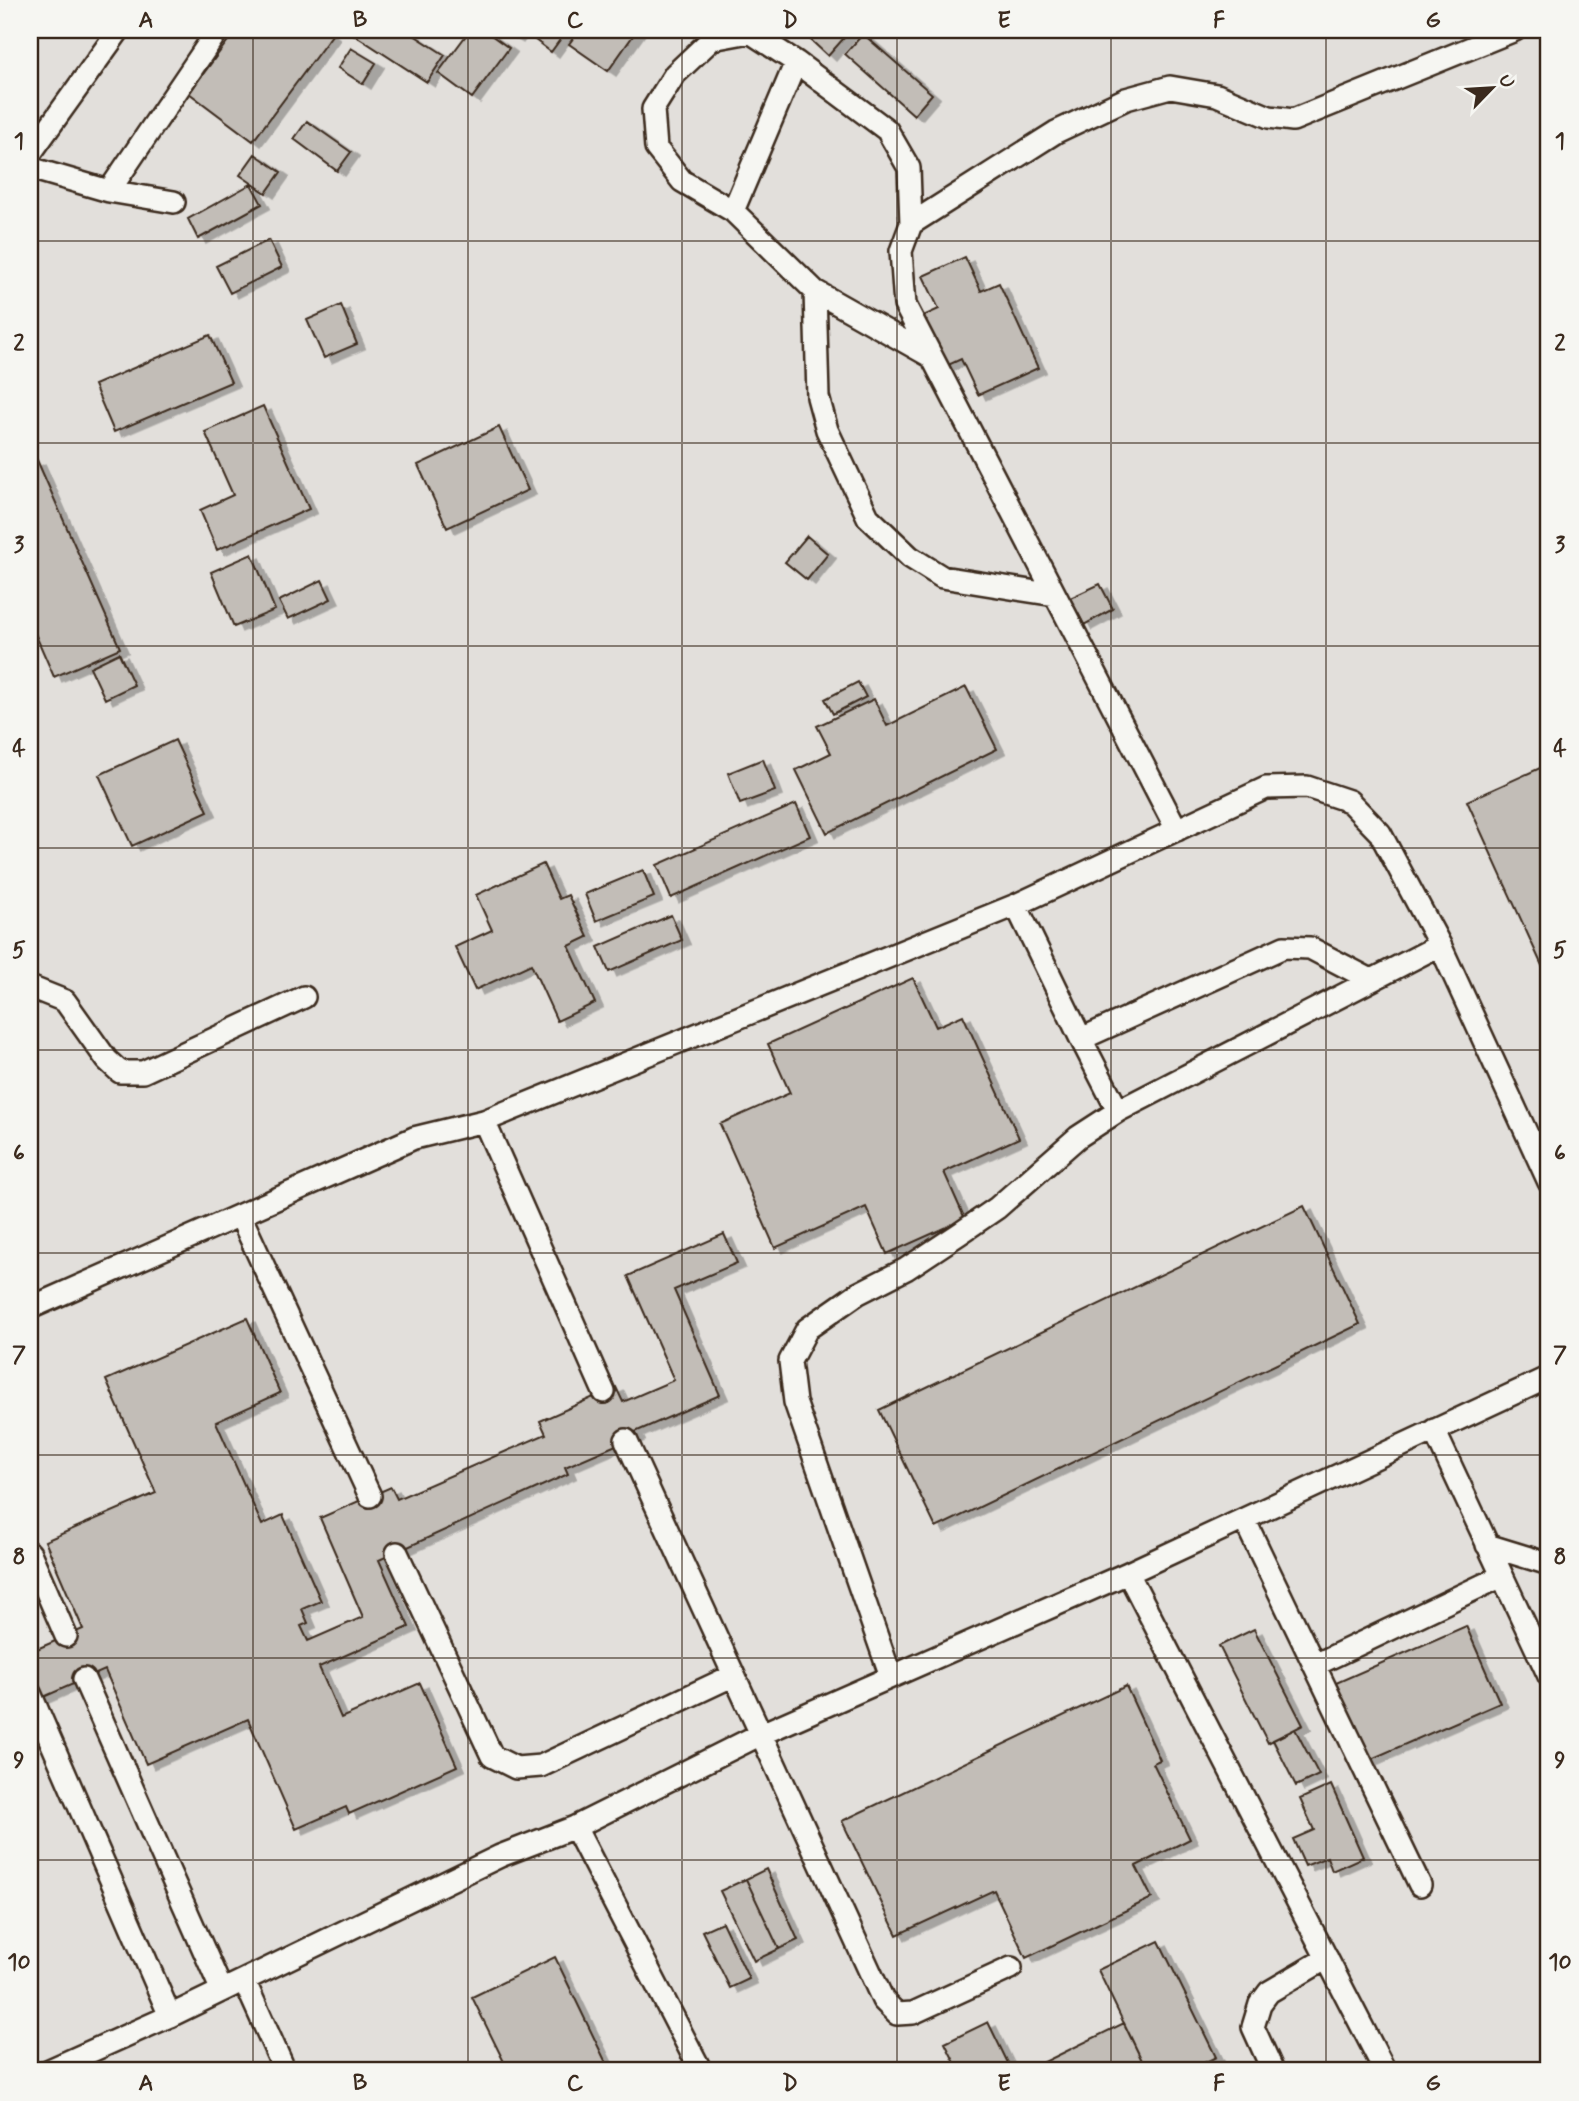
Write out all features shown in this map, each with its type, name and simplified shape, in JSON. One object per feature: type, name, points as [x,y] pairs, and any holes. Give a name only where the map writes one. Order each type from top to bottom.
[{"type":"lane","points":[[30,154],[119,30]]},
{"type":"lane","points":[[109,191],[218,30]]},
{"type":"lane","points":[[911,224],[1056,131],[1126,99],[1170,86],[1217,95],[1269,117],[1293,120],[1514,30]]},
{"type":"lane","points":[[932,357],[815,291],[733,211],[682,181],[656,148],[653,109],[675,74],[712,39],[750,32],[796,62],[887,130],[909,168],[911,224],[901,251],[905,305],[932,357],[1055,595],[1177,830]]},
{"type":"lane","points":[[733,211],[796,62]]},
{"type":"lane","points":[[30,168],[109,191],[174,202]]},
{"type":"lane","points":[[815,291],[818,397],[827,430],[868,517],[910,557],[942,577],[1055,595]]},
{"type":"lane","points":[[30,1308],[414,1138],[484,1121],[1016,905],[1266,789],[1307,787],[1349,802],[1380,833],[1440,945],[1549,1182]]},
{"type":"lane","points":[[1016,905],[1118,1111]]},
{"type":"lane","points":[[891,1677],[795,1402],[790,1362],[807,1329],[857,1294],[906,1269],[997,1208],[1078,1137],[1118,1111],[1440,945]]},
{"type":"lane","points":[[1081,1039],[1284,947],[1310,948],[1371,981]]},
{"type":"lane","points":[[30,987],[65,1001],[107,1060],[120,1072],[143,1072],[304,997]]},
{"type":"lane","points":[[484,1121],[604,1392]]},
{"type":"lane","points":[[240,1215],[370,1496]]},
{"type":"lane","points":[[47,2071],[170,2016],[500,1856],[575,1826],[759,1735],[1128,1573],[1549,1377]]},
{"type":"lane","points":[[1434,1430],[1549,1676]]},
{"type":"lane","points":[[625,1440],[883,2000],[898,2014],[914,2014],[1011,1968]]},
{"type":"lane","points":[[1244,1519],[1420,1885]]},
{"type":"lane","points":[[1487,1545],[1549,1564]]},
{"type":"lane","points":[[30,1553],[66,1636]]},
{"type":"lane","points":[[397,1553],[492,1756],[516,1768],[541,1766],[732,1676]]},
{"type":"lane","points":[[1128,1573],[1385,2071]]},
{"type":"lane","points":[[1315,1665],[1502,1576]]},
{"type":"lane","points":[[84,1679],[222,1990]]},
{"type":"lane","points":[[30,1693],[170,2016]]},
{"type":"lane","points":[[575,1826],[701,2071]]},
{"type":"lane","points":[[1273,2071],[1253,2026],[1260,2004],[1269,1992],[1327,1958]]},
{"type":"lane","points":[[244,1980],[285,2071]]},
{"type":"shaded area","points":[[30,30],[1549,30],[1549,2071],[30,2071]]},
{"type":"building","points":[[236,30],[325,30],[332,35],[253,141],[189,93]]},
{"type":"building","points":[[347,30],[406,30],[445,55],[427,82]]},
{"type":"building","points":[[470,30],[484,30],[509,48],[472,98],[438,73]]},
{"type":"building","points":[[501,30],[521,30],[515,38]]},
{"type":"building","points":[[522,30],[567,30],[551,52]]},
{"type":"building","points":[[579,30],[637,30],[608,71],[569,44]]},
{"type":"building","points":[[800,30],[851,30],[828,56]]},
{"type":"building","points":[[863,34],[932,94],[914,115],[845,54]]},
{"type":"building","points":[[351,48],[376,63],[363,84],[338,68]]},
{"type":"building","points":[[307,121],[351,152],[337,171],[294,139]]},
{"type":"building","points":[[255,154],[281,172],[266,193],[240,175]]},
{"type":"building","points":[[251,184],[262,204],[198,239],[188,219]]},
{"type":"building","points":[[269,240],[282,267],[230,293],[216,266]]},
{"type":"building","points":[[965,257],[981,291],[999,283],[1038,368],[978,395],[961,359],[944,367],[921,317],[939,309],[923,276]]},
{"type":"building","points":[[341,305],[357,344],[324,358],[307,320]]},
{"type":"building","points":[[210,335],[231,382],[114,432],[94,385]]},
{"type":"building","points":[[263,406],[309,509],[217,550],[200,510],[233,495],[205,432]]},
{"type":"building","points":[[499,427],[528,490],[447,528],[418,465]]},
{"type":"building","points":[[37,460],[120,648],[54,677],[30,622],[30,463]]},
{"type":"building","points":[[807,536],[828,554],[807,580],[785,562]]},
{"type":"building","points":[[252,554],[275,610],[234,627],[211,572]]},
{"type":"building","points":[[322,580],[331,599],[288,619],[279,601]]},
{"type":"building","points":[[1100,584],[1113,609],[1084,625],[1070,598]]},
{"type":"building","points":[[119,653],[134,685],[105,699],[90,667]]},
{"type":"building","points":[[858,682],[866,697],[833,714],[825,699]]},
{"type":"building","points":[[966,687],[997,749],[827,833],[796,770],[831,753],[817,726],[874,699],[887,726]]},
{"type":"building","points":[[175,740],[208,811],[132,846],[99,775]]},
{"type":"building","points":[[763,759],[775,791],[740,804],[728,773]]},
{"type":"building","points":[[1549,764],[1549,981],[1467,801]]},
{"type":"building","points":[[796,804],[810,836],[671,898],[657,865]]},
{"type":"building","points":[[543,864],[559,899],[568,895],[588,937],[569,946],[595,1003],[557,1021],[531,964],[475,990],[455,947],[492,930],[476,895]]},
{"type":"building","points":[[643,870],[654,897],[596,921],[585,894]]},
{"type":"building","points":[[671,915],[682,940],[609,972],[598,947]]},
{"type":"building","points":[[913,978],[936,1027],[963,1015],[1019,1138],[944,1172],[965,1219],[887,1254],[866,1207],[775,1248],[720,1124],[790,1093],[768,1044]]},
{"type":"building","points":[[1304,1206],[1360,1324],[936,1528],[879,1410]]},
{"type":"building","points":[[724,1234],[737,1263],[674,1290],[720,1395],[635,1432],[637,1436],[565,1467],[568,1474],[379,1560],[409,1627],[319,1667],[341,1718],[420,1683],[457,1766],[349,1814],[346,1807],[296,1829],[248,1719],[146,1764],[105,1670],[39,1699],[30,1678],[30,1652],[83,1629],[45,1541],[156,1493],[106,1380],[247,1318],[280,1393],[216,1422],[262,1525],[283,1515],[321,1601],[302,1609],[308,1623],[301,1626],[308,1641],[363,1617],[320,1518],[391,1487],[397,1499],[546,1434],[540,1421],[616,1387],[623,1402],[674,1380],[628,1276]]},
{"type":"building","points":[[1466,1626],[1500,1703],[1369,1760],[1336,1683]]},
{"type":"building","points":[[1254,1629],[1303,1725],[1268,1743],[1219,1646]]},
{"type":"building","points":[[1126,1686],[1160,1760],[1153,1763],[1190,1839],[1136,1866],[1152,1898],[1026,1958],[994,1890],[897,1935],[842,1821]]},
{"type":"building","points":[[1295,1729],[1319,1775],[1296,1786],[1273,1740]]},
{"type":"building","points":[[1331,1785],[1363,1857],[1332,1871],[1327,1857],[1305,1866],[1293,1839],[1314,1830],[1300,1799]]},
{"type":"building","points":[[766,1869],[798,1940],[779,1949],[746,1879]]},
{"type":"building","points":[[746,1879],[779,1949],[754,1961],[720,1891]]},
{"type":"building","points":[[722,1922],[749,1979],[730,1988],[702,1931]]},
{"type":"building","points":[[1159,1941],[1216,2057],[1188,2071],[1147,2071],[1098,1970]]},
{"type":"building","points":[[555,1957],[610,2071],[500,2071],[507,2068],[472,1997]]},
{"type":"building","points":[[988,2022],[1009,2065],[995,2071],[959,2071],[945,2043]]},
{"type":"building","points":[[1124,2023],[1147,2071],[1026,2071]]}]
